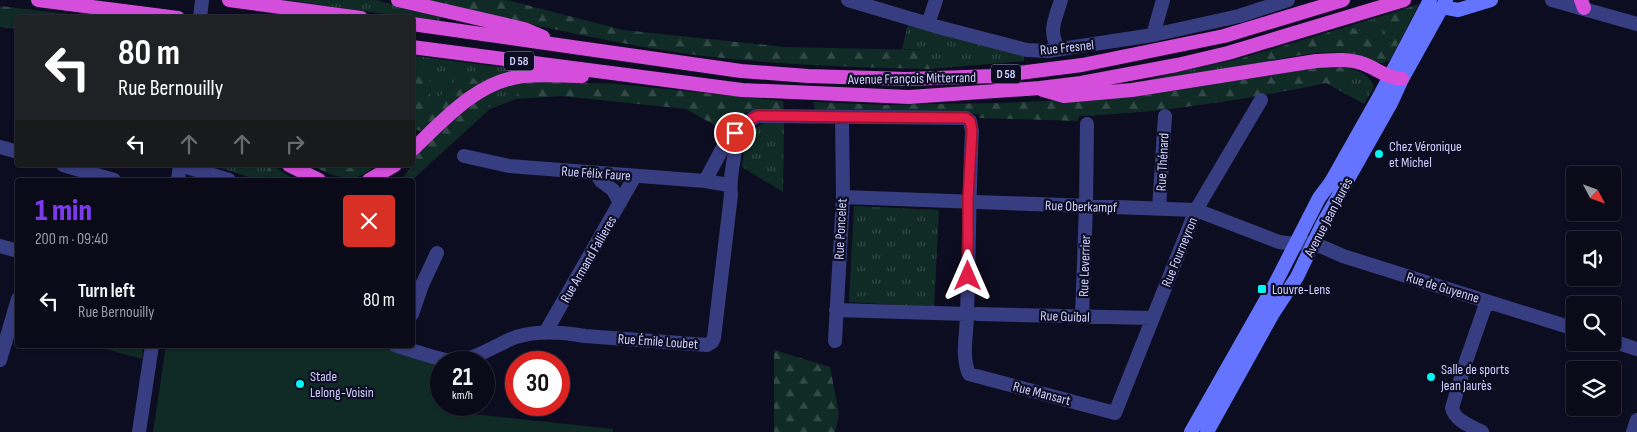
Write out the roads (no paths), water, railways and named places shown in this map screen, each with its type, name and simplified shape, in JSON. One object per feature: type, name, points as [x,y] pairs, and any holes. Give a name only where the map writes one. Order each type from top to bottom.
[{"type":"highway","points":[[38,0],[155,15]]},
{"type":"highway","points":[[229,0],[339,15]]},
{"type":"highway","points":[[398,0],[524,29],[562,44]]},
{"type":"highway","name":"Avenue François Mitterrand","points":[[415,24],[732,69],[808,76],[906,79],[996,76],[1082,65],[1215,38],[1343,0]]},
{"type":"highway","name":"Avenue François Mitterrand","points":[[415,47],[742,90],[909,97],[1040,88],[1100,79],[1228,54],[1404,0]]},
{"type":"highway","points":[[1040,88],[1064,96],[1093,94],[1196,81],[1316,61],[1339,60],[1352,60],[1396,78]]},
{"type":"highway","points":[[415,147],[452,112],[471,97],[490,86],[524,76],[625,74]]},
{"type":"highway","points":[[293,167],[315,178]]},
{"type":"highway","points":[[379,173],[391,167]]},
{"type":"main road","points":[[1437,1],[1458,10],[1491,0]]},
{"type":"main road","name":"Avenue Jean Jaurès","points":[[1191,432],[1275,284],[1319,198],[1396,78],[1437,1]]},
{"type":"main road","name":"Avenue Jean Jaurès","points":[[1207,432],[1272,315],[1297,276],[1313,243],[1391,103],[1396,78]]},
{"type":"street","points":[[200,15],[202,0]]},
{"type":"street","name":"Rue Fresnel","points":[[848,0],[928,24],[1027,50],[1048,51],[1153,35],[1239,16],[1288,0]]},
{"type":"street","points":[[928,24],[936,0]]},
{"type":"street","points":[[1059,48],[1053,40],[1052,31],[1061,0]]},
{"type":"street","points":[[1153,35],[1163,0]]},
{"type":"street","points":[[1552,0],[1582,4],[1637,24]]},
{"type":"street","name":"Rue Fourneyron","points":[[1115,413],[1196,210],[1261,100]]},
{"type":"street","points":[[706,181],[728,138],[744,123],[757,116],[966,118],[970,121],[972,130],[968,200],[972,314]]},
{"type":"street","name":"Rue Thénard","points":[[1160,209],[1164,116]]},
{"type":"street","name":"Rue Poncelet","points":[[836,341],[842,195],[842,117]]},
{"type":"street","name":"Rue Leverrier","points":[[1082,317],[1087,124]]},
{"type":"street","name":"Rue Émile Loubet","points":[[407,348],[450,361],[477,355],[515,338],[532,333],[567,333],[697,344],[712,342],[731,195],[729,185],[737,144],[735,133]]},
{"type":"street","points":[[0,147],[15,151]]},
{"type":"street","name":"Rue Félix Faure","points":[[464,156],[509,166],[706,181],[729,185]]},
{"type":"street","points":[[69,167],[107,178]]},
{"type":"street","points":[[187,167],[222,178]]},
{"type":"street","points":[[596,173],[601,181],[613,190],[620,203]]},
{"type":"street","name":"Rue Armand Fallieres","points":[[546,332],[635,176]]},
{"type":"street","name":"Rue Oberkampf","points":[[842,195],[1196,210],[1279,242],[1295,244],[1313,243]]},
{"type":"street","name":"Rue de Guyenne","points":[[1313,243],[1343,256],[1566,326]]},
{"type":"street","points":[[0,246],[15,250]]},
{"type":"street","points":[[415,305],[437,253]]},
{"type":"street","points":[[1482,432],[1460,420],[1454,414],[1452,408],[1466,360],[1487,301]]},
{"type":"street","points":[[0,360],[15,309]]},
{"type":"street","name":"Rue Guibal","points":[[836,310],[1152,319]]},
{"type":"street","points":[[556,314],[567,333]]},
{"type":"street","name":"Rue Mansart","points":[[972,314],[965,364],[970,374],[1115,413]]},
{"type":"street","points":[[1621,344],[1637,349]]},
{"type":"street","points":[[139,432],[152,348]]},
{"type":"street","points":[[1633,432],[1637,420]]},
{"type":"place","name":"Chez Véronique et Michel","points":[[1379,154]]},
{"type":"place","name":"Louvre-Lens","points":[[1262,289]]},
{"type":"place","name":"Salle de sports Jean Jaurès","points":[[1431,377]]},
{"type":"place","name":"Stade Lelong-Voisin","points":[[300,384]]}]
